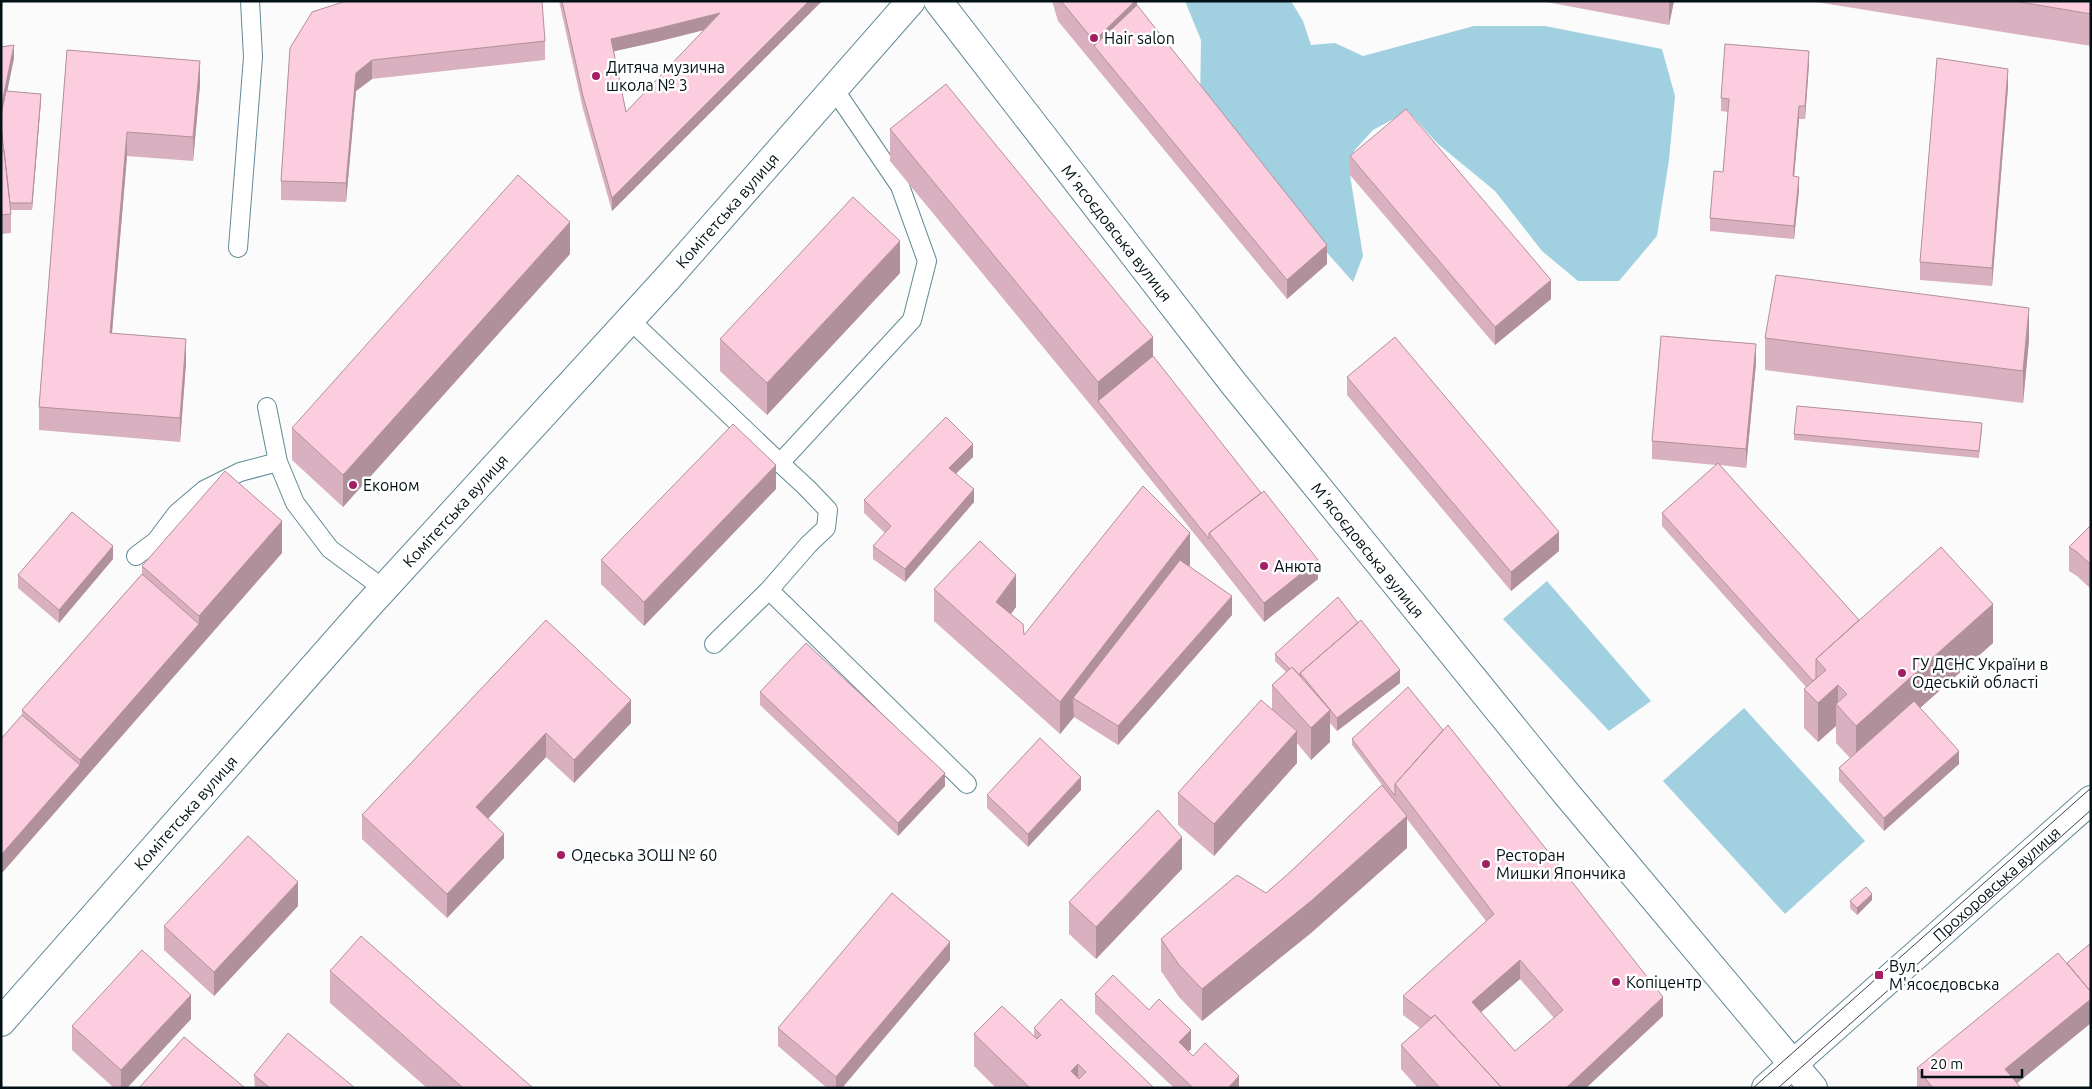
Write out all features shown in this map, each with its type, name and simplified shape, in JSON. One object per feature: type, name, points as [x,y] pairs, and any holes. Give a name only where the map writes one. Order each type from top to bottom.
[{"type":"main road","name":"Комітетська вулиця","points":[[1,1022],[384,589],[630,320],[911,1]]},
{"type":"main road","name":"Мʼясоєдовська вулиця","points":[[938,1],[1234,384],[1565,792],[1813,1088]]},
{"type":"main road","name":"Прохоровська вулиця","points":[[1766,1088],[2091,800]]},
{"type":"lane","points":[[238,248],[253,57],[250,1]]},
{"type":"lane","points":[[780,463],[912,320],[928,261],[900,186],[834,88]]},
{"type":"lane","points":[[630,320],[828,510],[826,528],[809,544],[769,590],[714,644]]},
{"type":"lane","points":[[267,407],[278,462],[295,503],[330,549],[384,589]]},
{"type":"lane","points":[[136,556],[156,540],[177,513],[204,490],[240,472],[278,462]]},
{"type":"lane","points":[[769,590],[967,784]]},
{"type":"shaded area","points":[[1185,1],[1291,1],[1303,21],[1311,45],[1335,43],[1363,56],[1474,26],[1545,26],[1662,49],[1675,96],[1669,160],[1657,236],[1619,281],[1578,281],[1542,251],[1495,191],[1438,144],[1408,111],[1373,130],[1354,151],[1350,175],[1363,256],[1353,282],[1245,160],[1200,104],[1201,40]]},
{"type":"shaded area","points":[[1547,581],[1651,701],[1609,731],[1503,619]]},
{"type":"shaded area","points":[[1744,708],[1865,841],[1785,914],[1663,781]]},
{"type":"building","points":[[346,1],[542,1],[545,41],[372,60],[356,73],[346,183],[281,181],[290,48],[312,12]]},
{"type":"building","points":[[562,1],[809,1],[612,198],[583,96]],"holes":[[[720,13],[626,112],[611,39]]]},
{"type":"building","points":[[1061,1],[1135,1],[1094,41]]},
{"type":"building","points":[[2014,1],[2091,1],[2091,14]]},
{"type":"building","points":[[1137,5],[1327,245],[1287,280],[1094,46]]},
{"type":"building","points":[[1725,44],[1809,51],[1805,106],[1799,106],[1793,176],[1799,177],[1794,226],[1710,218],[1714,171],[1723,172],[1729,99],[1721,98]]},
{"type":"building","points":[[14,45],[1,108],[1,47]]},
{"type":"building","points":[[67,50],[200,61],[193,137],[127,132],[110,333],[186,339],[180,418],[39,407]]},
{"type":"building","points":[[1937,58],[2008,69],[1992,268],[1920,262]]},
{"type":"building","points":[[946,84],[1153,337],[1098,382],[890,129]]},
{"type":"building","points":[[6,91],[41,94],[32,203],[10,203],[1,126],[1,115]]},
{"type":"building","points":[[1406,109],[1551,280],[1495,327],[1350,156]]},
{"type":"building","points":[[4,150],[11,214],[1,215],[1,151]]},
{"type":"building","points":[[518,175],[570,222],[343,475],[292,428]]},
{"type":"building","points":[[853,197],[900,241],[767,383],[720,339]]},
{"type":"building","points":[[1776,275],[2029,308],[2023,371],[1765,338]]},
{"type":"building","points":[[1661,336],[1756,344],[1746,449],[1652,441]]},
{"type":"building","points":[[1395,337],[1559,532],[1511,572],[1347,377]]},
{"type":"building","points":[[1153,356],[1261,493],[1209,533],[1209,539],[1098,401]]},
{"type":"building","points":[[1797,406],[1982,423],[1979,451],[1794,434]]},
{"type":"building","points":[[946,417],[973,444],[949,468],[974,489],[905,569],[873,546],[891,526],[864,500]]},
{"type":"building","points":[[733,424],[776,465],[644,602],[601,560]]},
{"type":"building","points":[[1718,463],[1859,620],[1816,659],[1816,678],[1813,681],[1662,513]]},
{"type":"building","points":[[225,471],[282,521],[199,616],[142,566]]},
{"type":"building","points":[[1143,486],[1190,533],[1060,702],[934,589],[980,541],[1016,575],[996,602],[1023,624],[1024,635]]},
{"type":"building","name":"Анюта","points":[[1264,491],[1318,560],[1264,603],[1209,533]]},
{"type":"building","points":[[72,512],[113,546],[59,610],[18,575]]},
{"type":"building","points":[[2091,525],[2091,565],[2069,547]]},
{"type":"building","points":[[1941,547],[1993,604],[1856,726],[1836,704],[1847,694],[1838,685],[1818,703],[1804,689],[1826,670],[1816,659]]},
{"type":"building","points":[[1180,560],[1232,596],[1118,726],[1073,698]]},
{"type":"building","points":[[142,574],[199,624],[80,760],[22,710]]},
{"type":"building","points":[[1338,597],[1358,623],[1300,673],[1300,676],[1275,654]]},
{"type":"building","points":[[546,620],[631,700],[574,760],[546,733],[476,807],[504,834],[447,894],[362,815]]},
{"type":"building","points":[[1361,620],[1400,670],[1337,718],[1300,673]]},
{"type":"building","points":[[806,643],[945,773],[898,823],[760,692]]},
{"type":"building","points":[[1292,667],[1330,710],[1311,728],[1272,685]]},
{"type":"building","points":[[1408,687],[1443,730],[1395,784],[1395,796],[1352,739]]},
{"type":"building","points":[[1261,700],[1297,731],[1214,824],[1178,793]]},
{"type":"building","points":[[1914,701],[1959,751],[1884,818],[1839,768]]},
{"type":"building","points":[[22,715],[80,765],[1,855],[1,739]]},
{"type":"building","points":[[1448,725],[1663,997],[1566,1088],[1502,1088],[1435,1015],[1431,1018],[1403,996],[1494,914],[1395,784]],"holes":[[[1520,960],[1563,1010],[1515,1051],[1472,1002]]]},
{"type":"building","points":[[1040,738],[1081,777],[1028,834],[987,795]]},
{"type":"building","points":[[1382,785],[1407,816],[1311,901],[1202,989],[1179,965],[1161,939],[1237,875],[1266,893]]},
{"type":"building","points":[[1158,810],[1182,837],[1096,927],[1069,902]]},
{"type":"building","points":[[248,836],[298,882],[214,972],[164,926]]},
{"type":"building","points":[[1866,887],[1872,894],[1857,908],[1850,901]]},
{"type":"building","points":[[892,893],[950,942],[836,1077],[778,1028]]},
{"type":"building","points":[[361,936],[533,1088],[463,1088],[330,971]]},
{"type":"building","points":[[2091,943],[2091,992],[2067,963]]},
{"type":"building","points":[[142,950],[191,995],[121,1070],[72,1026]]},
{"type":"building","points":[[2058,953],[2091,992],[2091,999],[2005,1069],[2021,1088],[1933,1088],[1917,1068]]},
{"type":"building","points":[[1113,975],[1149,1010],[1159,999],[1191,1030],[1179,1042],[1193,1056],[1205,1043],[1239,1076],[1228,1088],[1193,1088],[1095,994]]},
{"type":"building","points":[[1061,999],[1153,1087],[1030,1088],[974,1034],[1002,1006],[1037,1039],[1041,1035],[1034,1028]],"holes":[[[1078,1064],[1086,1072],[1079,1079],[1071,1071]]]},
{"type":"building","points":[[1435,1015],[1502,1088],[1440,1088],[1401,1045]]},
{"type":"building","points":[[288,1033],[355,1088],[270,1088],[254,1075]]},
{"type":"building","points":[[184,1037],[245,1088],[139,1088]]},
{"type":"tram line","points":[[1753,1088],[2091,788]]},
{"type":"tram line","points":[[1778,1088],[2091,810]]},
{"type":"place","name":"Hair salon","points":[[1094,38]]},
{"type":"place","name":"Дитяча музична школа № 3","points":[[596,76]]},
{"type":"place","name":"Економ","points":[[353,485]]},
{"type":"place","name":"Анюта","points":[[1264,566]]},
{"type":"place","name":"ГУ ДСНС України в Одеській області","points":[[1902,673]]},
{"type":"place","name":"Одеська ЗОШ № 60","points":[[561,855]]},
{"type":"place","name":"Ресторан Мишки Япончика","points":[[1486,864]]},
{"type":"place","name":"Вул. М'ясоєдовська","points":[[1879,975]]},
{"type":"place","name":"Копіцентр","points":[[1616,982]]}]
